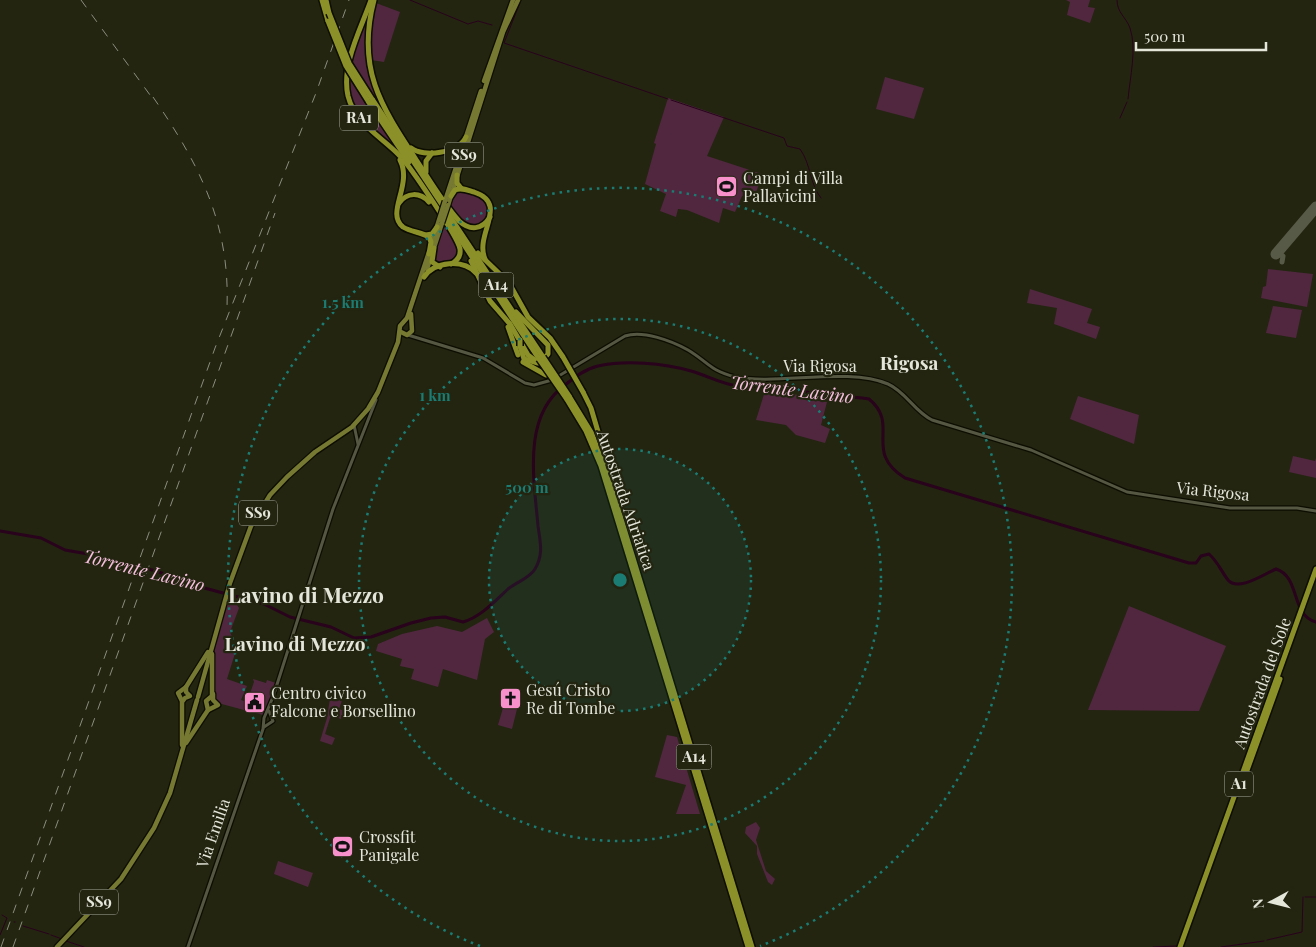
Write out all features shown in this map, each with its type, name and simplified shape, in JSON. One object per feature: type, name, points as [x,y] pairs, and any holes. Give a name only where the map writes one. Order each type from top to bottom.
[{"type":"highway","name":"Autostrada Adriatica","points":[[322,0],[328,22],[346,66],[497,287],[541,358]]},
{"type":"highway","name":"Autostrada Adriatica","points":[[326,0],[329,13],[349,64],[370,100],[567,397],[597,446],[752,947]]},
{"type":"highway","name":"RA1","points":[[373,0],[368,50],[373,82],[381,105],[489,266],[511,287],[528,317]]},
{"type":"highway","name":"RA1","points":[[373,0],[365,17],[348,68],[346,87],[354,111],[364,125],[405,161],[438,212],[442,222],[470,260],[490,301],[503,316]]},
{"type":"highway","points":[[397,131],[415,151],[423,154],[459,146],[466,137]]},
{"type":"highway","points":[[379,138],[397,156],[404,168],[405,180],[397,206],[397,216],[402,226],[426,235],[431,240],[429,254]]},
{"type":"highway","points":[[446,150],[456,151],[458,162]]},
{"type":"highway","points":[[433,153],[426,161],[425,168],[458,221],[468,228],[482,226],[490,218]]},
{"type":"highway","points":[[457,175],[457,183],[461,188],[485,197],[491,207],[482,249],[489,266]]},
{"type":"highway","points":[[451,196],[455,190],[461,188]]},
{"type":"highway","points":[[397,206],[407,196],[418,195],[426,198],[438,212]]},
{"type":"highway","points":[[442,222],[460,249],[458,259],[451,264]]},
{"type":"highway","points":[[426,235],[432,234],[437,227]]},
{"type":"highway","points":[[434,248],[432,262],[440,267]]},
{"type":"highway","points":[[475,261],[518,332],[522,355],[531,363],[543,362],[550,354],[549,342],[528,317]]},
{"type":"highway","points":[[424,277],[429,270],[459,263],[467,266],[480,280]]},
{"type":"highway","points":[[497,287],[520,316],[547,343],[549,349],[547,356],[538,361],[530,358],[503,316]]},
{"type":"highway","points":[[503,316],[520,358],[527,365],[546,375],[567,397]]},
{"type":"highway","points":[[528,317],[550,338],[584,392],[594,418],[613,486],[613,494]]},
{"type":"highway","name":"Autostrada Adriatica","points":[[567,397],[586,431],[601,466],[748,947]]},
{"type":"highway","name":"Autostrada del Sole","points":[[1182,947],[1316,569]]},
{"type":"highway","name":"Autostrada del Sole","points":[[1305,604],[1316,577]]},
{"type":"main road","name":"SS9","points":[[411,324],[410,319],[442,222],[458,162],[498,36],[512,0]]},
{"type":"main road","name":"SS9","points":[[446,203],[451,196],[503,32],[518,0]]},
{"type":"main road","name":"SS9","points":[[405,334],[400,326],[404,322],[437,227],[442,222]]},
{"type":"main road","points":[[404,322],[411,324],[420,337]]},
{"type":"main road","name":"SS9","points":[[335,438],[344,433],[356,421],[378,392],[398,342],[413,329]]},
{"type":"main road","name":"Via Rigosa","points":[[405,334],[484,358],[525,383],[538,385],[552,380],[625,336],[643,334],[680,346],[716,372],[735,377],[858,378],[878,380],[898,389],[921,414],[935,422],[1031,450],[1127,492],[1230,508],[1316,511]]},
{"type":"main road","name":"SS9","points":[[57,947],[121,879],[132,864],[165,807],[230,583],[251,526],[265,503],[287,476],[356,421],[381,386]]},
{"type":"main road","name":"Via Emilia","points":[[188,947],[263,729],[333,510],[378,392]]},
{"type":"main road","points":[[357,447],[356,421],[367,422]]},
{"type":"main road","points":[[344,433],[363,434]]},
{"type":"main road","points":[[180,760],[182,702],[178,693],[186,687],[207,655],[215,637]]},
{"type":"main road","points":[[180,760],[188,740],[208,710],[218,705],[213,700],[212,694],[212,657],[215,637]]},
{"type":"main road","points":[[182,702],[190,696],[186,692],[186,687]]},
{"type":"main road","points":[[208,710],[206,701],[212,694]]},
{"type":"main road","points":[[268,710],[271,715]]},
{"type":"main road","points":[[266,715],[271,715]]},
{"type":"main road","name":"Via Emilia","points":[[263,729],[273,721],[271,715]]},
{"type":"main road","points":[[264,721],[268,724]]},
{"type":"shaded area","points":[[372,0],[366,67],[369,69],[382,110],[351,61]]},
{"type":"shaded area","points":[[1066,0],[1090,0],[1088,7],[1095,8],[1090,23],[1067,15],[1070,2]]},
{"type":"shaded area","points":[[376,3],[400,12],[384,62],[371,60],[370,28]]},
{"type":"shaded area","points":[[348,74],[398,152],[365,124],[350,100]]},
{"type":"shaded area","points":[[885,77],[924,88],[914,119],[876,109]]},
{"type":"shaded area","points":[[668,98],[724,117],[707,156],[762,174],[754,199],[742,196],[735,212],[723,208],[719,223],[687,210],[678,209],[676,217],[660,211],[666,194],[645,184],[656,144],[654,143]]},
{"type":"shaded area","points":[[458,190],[478,195],[485,201],[488,206],[488,212],[482,223],[472,227],[465,225],[449,207]]},
{"type":"shaded area","points":[[444,225],[458,246],[458,255],[452,262],[438,265],[433,260]]},
{"type":"shaded area","points":[[1268,269],[1313,274],[1307,307],[1261,298],[1263,287],[1266,286]]},
{"type":"shaded area","points":[[1030,289],[1092,309],[1087,323],[1100,327],[1096,339],[1054,324],[1057,308],[1027,303]]},
{"type":"shaded area","points":[[1273,306],[1302,310],[1296,338],[1266,333]]},
{"type":"shaded area","points":[[765,391],[787,391],[810,400],[827,402],[821,425],[830,429],[825,443],[796,435],[786,425],[756,420]]},
{"type":"shaded area","points":[[1078,396],[1139,415],[1134,444],[1070,419]]},
{"type":"shaded area","points":[[1293,456],[1315,461],[1316,458],[1316,478],[1289,472]]},
{"type":"shaded area","points":[[226,602],[237,605],[239,608],[230,632],[232,637],[230,644],[237,647],[227,679],[247,686],[241,700],[247,702],[254,682],[253,679],[266,683],[267,680],[276,683],[268,707],[263,715],[218,703],[214,694],[212,668]]},
{"type":"shaded area","points":[[1129,606],[1226,646],[1199,711],[1088,710]]},
{"type":"shaded area","points":[[487,618],[494,632],[485,639],[477,680],[443,669],[438,687],[411,679],[414,669],[400,666],[402,659],[376,651],[378,644],[402,634],[437,626],[462,632]]},
{"type":"shaded area","points":[[331,692],[344,695],[339,709],[344,711],[341,719],[331,715],[325,734],[335,738],[332,745],[320,741],[327,718]]},
{"type":"shaded area","points":[[505,701],[518,705],[512,729],[498,725]]},
{"type":"shaded area","points":[[667,735],[677,737],[700,814],[676,814],[686,785],[655,777]]},
{"type":"shaded area","points":[[756,822],[760,828],[756,840],[766,871],[775,879],[772,885],[768,882],[757,854],[757,846],[745,833],[746,827]]},
{"type":"shaded area","points":[[278,861],[313,873],[308,887],[274,874]]},
{"type":"waterway","points":[[410,0],[468,24],[478,21],[492,25]]},
{"type":"waterway","points":[[521,0],[504,43],[668,99]]},
{"type":"waterway","points":[[1117,0],[1118,8],[1128,24],[1132,36],[1133,54],[1128,99]]},
{"type":"waterway","points":[[671,100],[784,138],[787,146],[800,149],[804,155],[817,193],[821,198]]},
{"type":"waterway","points":[[1120,118],[1127,102]]},
{"type":"waterway","name":"Torrente Lavino","points":[[0,531],[41,538],[65,550],[156,571],[197,586],[264,604],[290,617],[331,627],[354,638],[371,637],[431,618],[445,617],[463,622],[482,612],[508,589],[529,575],[535,569],[540,558],[541,548],[534,488],[534,450],[542,414],[551,398],[573,379],[593,367],[620,363],[644,363],[680,368],[726,384],[738,386],[787,387],[816,394],[869,399],[878,409],[882,419],[883,448],[886,458],[892,468],[905,478],[1189,563],[1196,563],[1201,556],[1209,554],[1232,583],[1244,583],[1276,569],[1284,573],[1289,580],[1302,612],[1316,622]]},
{"type":"waterway","points":[[1267,940],[1302,932],[1303,897]]},
{"type":"waterway","points":[[1305,897],[1316,897]]},
{"type":"waterway","points":[[0,935],[7,918],[2,915]]},
{"type":"waterway","points":[[23,926],[49,934]]},
{"type":"waterway","points":[[51,935],[62,939]]},
{"type":"waterway","points":[[66,941],[84,947]]},
{"type":"waterway","points":[[1221,947],[1264,941]]},
{"type":"waterway","points":[[1153,947],[1176,946]]},
{"type":"taxiway","points":[[1277,253],[1283,256],[1282,262]]},
{"type":"runway","points":[[1276,254],[1316,207]]},
{"type":"railway","points":[[81,0],[150,95]]},
{"type":"railway","points":[[1,947],[215,348],[316,93],[349,0]]},
{"type":"railway","points":[[153,97],[170,122],[197,171],[217,221],[227,277],[227,307]]},
{"type":"railway","points":[[13,947],[275,213]]},
{"type":"place","name":"Campi di Villa Pallavicini","points":[[727,187]]},
{"type":"place","name":"Gesú Cristo Re di Tombe","points":[[510,699]]},
{"type":"place","name":"Centro civico Falcone e Borsellino","points":[[255,702]]},
{"type":"place","name":"Crossfit Panigale","points":[[343,846]]},
{"type":"district","name":"Rigosa","points":[[909,363]]},
{"type":"district","name":"Lavino di Mezzo","points":[[306,596]]},
{"type":"district","name":"Lavino di Mezzo","points":[[295,644]]}]
